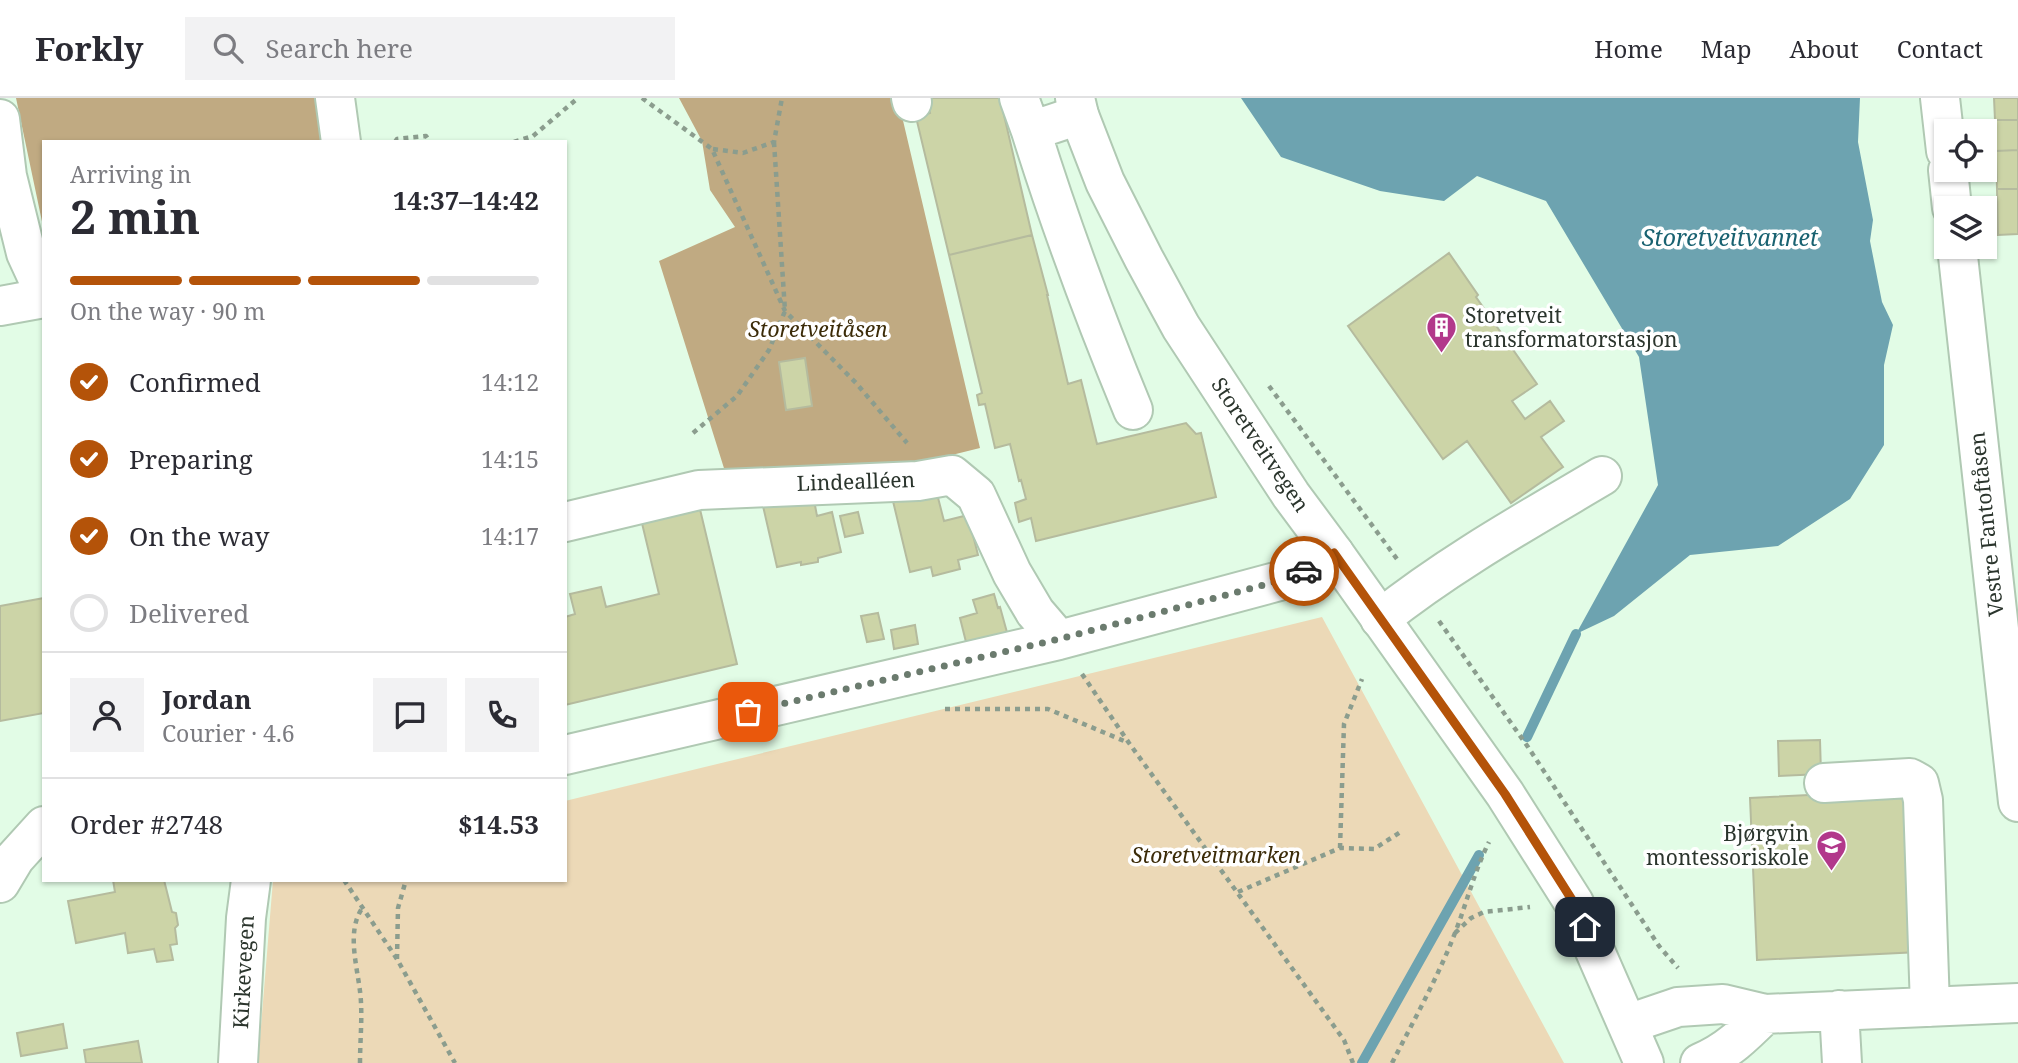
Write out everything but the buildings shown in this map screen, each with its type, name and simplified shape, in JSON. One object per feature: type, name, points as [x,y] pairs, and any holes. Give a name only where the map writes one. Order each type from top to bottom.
[{"type":"street","points":[[335,98],[341,140]]},
{"type":"street","points":[[1940,98],[1942,119]]},
{"type":"street","points":[[1077,107],[1025,115],[1084,289],[1133,410]]},
{"type":"street","name":"Storetveitvegen","points":[[1077,107],[1105,182],[1181,327],[1291,495],[1505,794],[1574,903],[1644,1063]]},
{"type":"street","points":[[0,119],[7,176],[26,253],[42,288]]},
{"type":"street","name":"Vestre Fantoftåsen","points":[[1958,259],[2018,802]]},
{"type":"street","points":[[0,306],[42,298]]},
{"type":"street","name":"Lindealléen","points":[[567,522],[699,490],[918,481],[952,475],[976,495],[1012,573],[1035,612],[1059,639]]},
{"type":"street","points":[[1380,619],[1417,589],[1483,546],[1602,476]]},
{"type":"street","points":[[567,755],[1059,639],[1298,576],[1334,553]]},
{"type":"street","points":[[1824,783],[1910,778],[1919,783],[1923,800],[1930,1007]]},
{"type":"street","points":[[0,883],[15,858],[42,828]]},
{"type":"street","name":"Kirkevegen","points":[[238,1063],[246,918],[251,882]]},
{"type":"street","points":[[1628,1024],[1678,1007],[1701,1005],[1723,1004],[1765,1014],[2018,1003]]},
{"type":"street","points":[[1839,1010],[1842,1063]]},
{"type":"street","points":[[1700,1063],[1733,1045],[1765,1014]]},
{"type":"path","points":[[520,140],[533,136],[578,98]]},
{"type":"path","points":[[642,98],[712,149],[743,153],[774,142]]},
{"type":"path","points":[[693,433],[737,396],[769,350],[785,310],[774,142],[782,98]]},
{"type":"path","points":[[396,140],[426,136],[429,140]]},
{"type":"path","points":[[712,149],[785,310],[856,383],[906,443],[908,451]]},
{"type":"path","points":[[1266,381],[1417,589],[1528,747],[1659,946],[1683,974]]},
{"type":"path","points":[[1059,639],[1129,743],[1344,1040],[1353,1063]]},
{"type":"path","points":[[1340,848],[1344,724],[1362,679]]},
{"type":"path","points":[[939,709],[1048,709],[1129,743]]},
{"type":"path","points":[[1238,892],[1340,848],[1374,849],[1402,831]]},
{"type":"path","points":[[1392,1063],[1455,933],[1476,867],[1493,835]]},
{"type":"path","points":[[345,882],[397,959],[455,1063]]},
{"type":"path","points":[[397,959],[398,908],[405,882]]},
{"type":"path","points":[[1455,933],[1471,918],[1484,912],[1535,906]]},
{"type":"path","points":[[360,1063],[361,1002],[355,929],[357,915],[363,907]]},
{"type":"green space","points":[[16,98],[319,98],[331,140],[42,140],[42,222]]},
{"type":"green space","name":"Storetveitåsen","points":[[679,98],[901,98],[901,112],[980,448],[847,481],[728,481],[659,261],[735,227],[710,190],[702,141]]},
{"type":"green space","name":"Storetveitmarken","points":[[1322,617],[1564,1063],[258,1063],[273,882],[567,882],[567,801]]},
{"type":"water","name":"Storetveitvannet","points":[[1241,98],[1860,98],[1858,142],[1873,220],[1870,241],[1882,302],[1893,325],[1884,365],[1884,445],[1850,499],[1778,546],[1690,555],[1614,616],[1576,634],[1658,485],[1639,357],[1546,201],[1477,176],[1444,201],[1380,191],[1281,157]]},
{"type":"waterway","points":[[1527,737],[1576,634]]},
{"type":"waterway","points":[[1362,1063],[1479,855]]},
{"type":"way so far","points":[[748,712],[1059,639],[1298,576],[1304,571]]},
{"type":"place","name":"Storetveit transformatorstasjon","points":[[1442,355]]},
{"type":"place","name":"Bjørgvin montessoriskole","points":[[1832,873]]},
{"type":"route","points":[[1304,571],[1334,553],[1505,794],[1574,903],[1585,927]]}]
